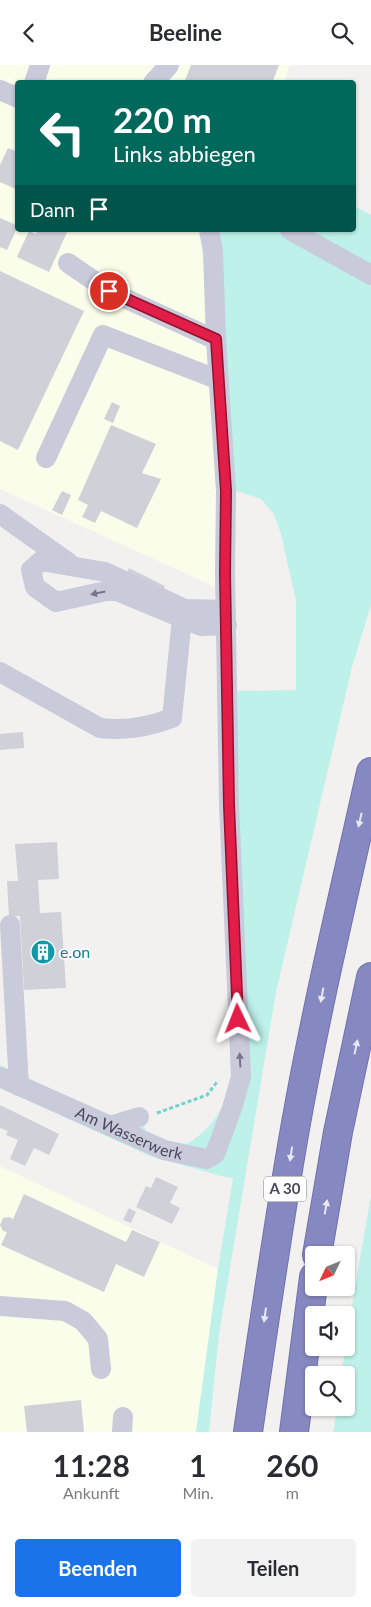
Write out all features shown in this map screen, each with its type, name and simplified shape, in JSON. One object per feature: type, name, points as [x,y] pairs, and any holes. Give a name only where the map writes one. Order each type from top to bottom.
[{"type":"highway","name":"A 30","points":[[248,1432],[268,1291],[296,1121],[331,947],[371,772]]},
{"type":"highway","name":"A 30","points":[[319,1246],[338,1132],[371,977]]},
{"type":"highway","points":[[294,1432],[312,1296]]},
{"type":"street","points":[[35,80],[40,65]]},
{"type":"street","points":[[156,80],[170,65]]},
{"type":"street","points":[[0,89],[15,96]]},
{"type":"street","name":"Am Wasserwerk","points":[[0,1077],[164,1150],[206,1159],[215,1154],[241,1077],[229,805],[225,573],[226,491],[209,232]]},
{"type":"street","points":[[294,232],[371,275]]},
{"type":"street","points":[[68,263],[109,291],[216,339]]},
{"type":"street","points":[[46,458],[103,335],[219,379]]},
{"type":"street","points":[[0,514],[72,565]]},
{"type":"street","points":[[183,614],[117,591],[106,591],[56,602],[35,587],[31,570],[42,561],[105,572],[183,614],[201,626],[226,618]]},
{"type":"street","points":[[0,672],[100,728],[111,729],[153,725],[172,718],[183,614]]},
{"type":"street","points":[[10,925],[19,1086]]},
{"type":"street","points":[[110,1126],[139,1117]]},
{"type":"street","points":[[0,1306],[65,1311],[83,1321],[98,1339],[101,1369]]},
{"type":"path","points":[[139,1117],[194,1101],[206,1095],[216,1085],[220,1077]]},
{"type":"shaded area","points":[[0,65],[290,65],[285,80],[15,80],[15,232],[201,232],[222,489],[218,588],[0,489]]},
{"type":"shaded area","points":[[356,207],[371,215],[371,605],[352,667],[276,992],[219,1334],[209,1432],[196,1432],[218,1269],[233,1178],[150,1156],[0,1088],[0,1065],[108,1116],[137,1112],[149,1137],[187,1144],[212,1123],[235,1076],[222,489],[201,232],[356,232]],"holes":[[[228,491],[237,491],[261,499],[274,514],[281,534],[296,601],[296,690],[229,691]]]},
{"type":"shaded area","points":[[0,1166],[218,1269],[196,1432],[0,1432]]},
{"type":"shaded area","points":[[371,1196],[371,1432],[333,1432],[336,1416],[355,1416],[355,1366],[342,1366],[344,1356],[355,1356],[355,1306],[352,1306]]},
{"type":"building","points":[[191,65],[279,65],[273,80],[185,80]]},
{"type":"building","points":[[8,148],[15,151],[15,189],[0,182],[0,165]]},
{"type":"building","points":[[0,218],[15,225],[15,232],[7,250],[0,247]]},
{"type":"building","points":[[29,232],[36,234],[37,232],[67,232],[49,272],[17,257]]},
{"type":"building","points":[[0,271],[84,311],[18,450],[0,441]]},
{"type":"building","points":[[112,402],[120,406],[113,423],[104,419]]},
{"type":"building","points":[[111,425],[156,444],[142,473],[161,479],[137,528],[101,511],[95,523],[82,517],[88,505],[78,500]]},
{"type":"building","points":[[62,491],[71,495],[62,515],[52,510]]},
{"type":"building","points":[[129,568],[165,586],[161,595],[125,578]]},
{"type":"building","points":[[23,732],[24,748],[0,750],[0,734]]},
{"type":"building","points":[[57,842],[59,879],[38,880],[40,913],[61,912],[66,988],[24,990],[20,916],[9,917],[7,881],[18,881],[15,844]]},
{"type":"building","points":[[0,1105],[59,1134],[49,1155],[34,1148],[25,1166],[10,1159],[18,1140],[6,1135],[8,1131],[0,1128]]},
{"type":"building","points":[[156,1177],[178,1187],[170,1203],[180,1208],[172,1224],[136,1207],[146,1186],[151,1188]]},
{"type":"building","points":[[24,1194],[126,1242],[132,1230],[160,1242],[144,1277],[116,1264],[104,1292],[1,1245],[7,1232],[3,1231],[0,1225],[3,1218],[9,1217],[13,1219]]},
{"type":"building","points":[[129,1208],[136,1212],[131,1223],[123,1220]]},
{"type":"building","points":[[81,1400],[84,1432],[27,1432],[24,1406]]},
{"type":"place","name":"e.on","points":[[43,952]]},
{"type":"route","points":[[109,291],[216,339],[226,491],[225,573],[229,805],[238,1019]]}]
